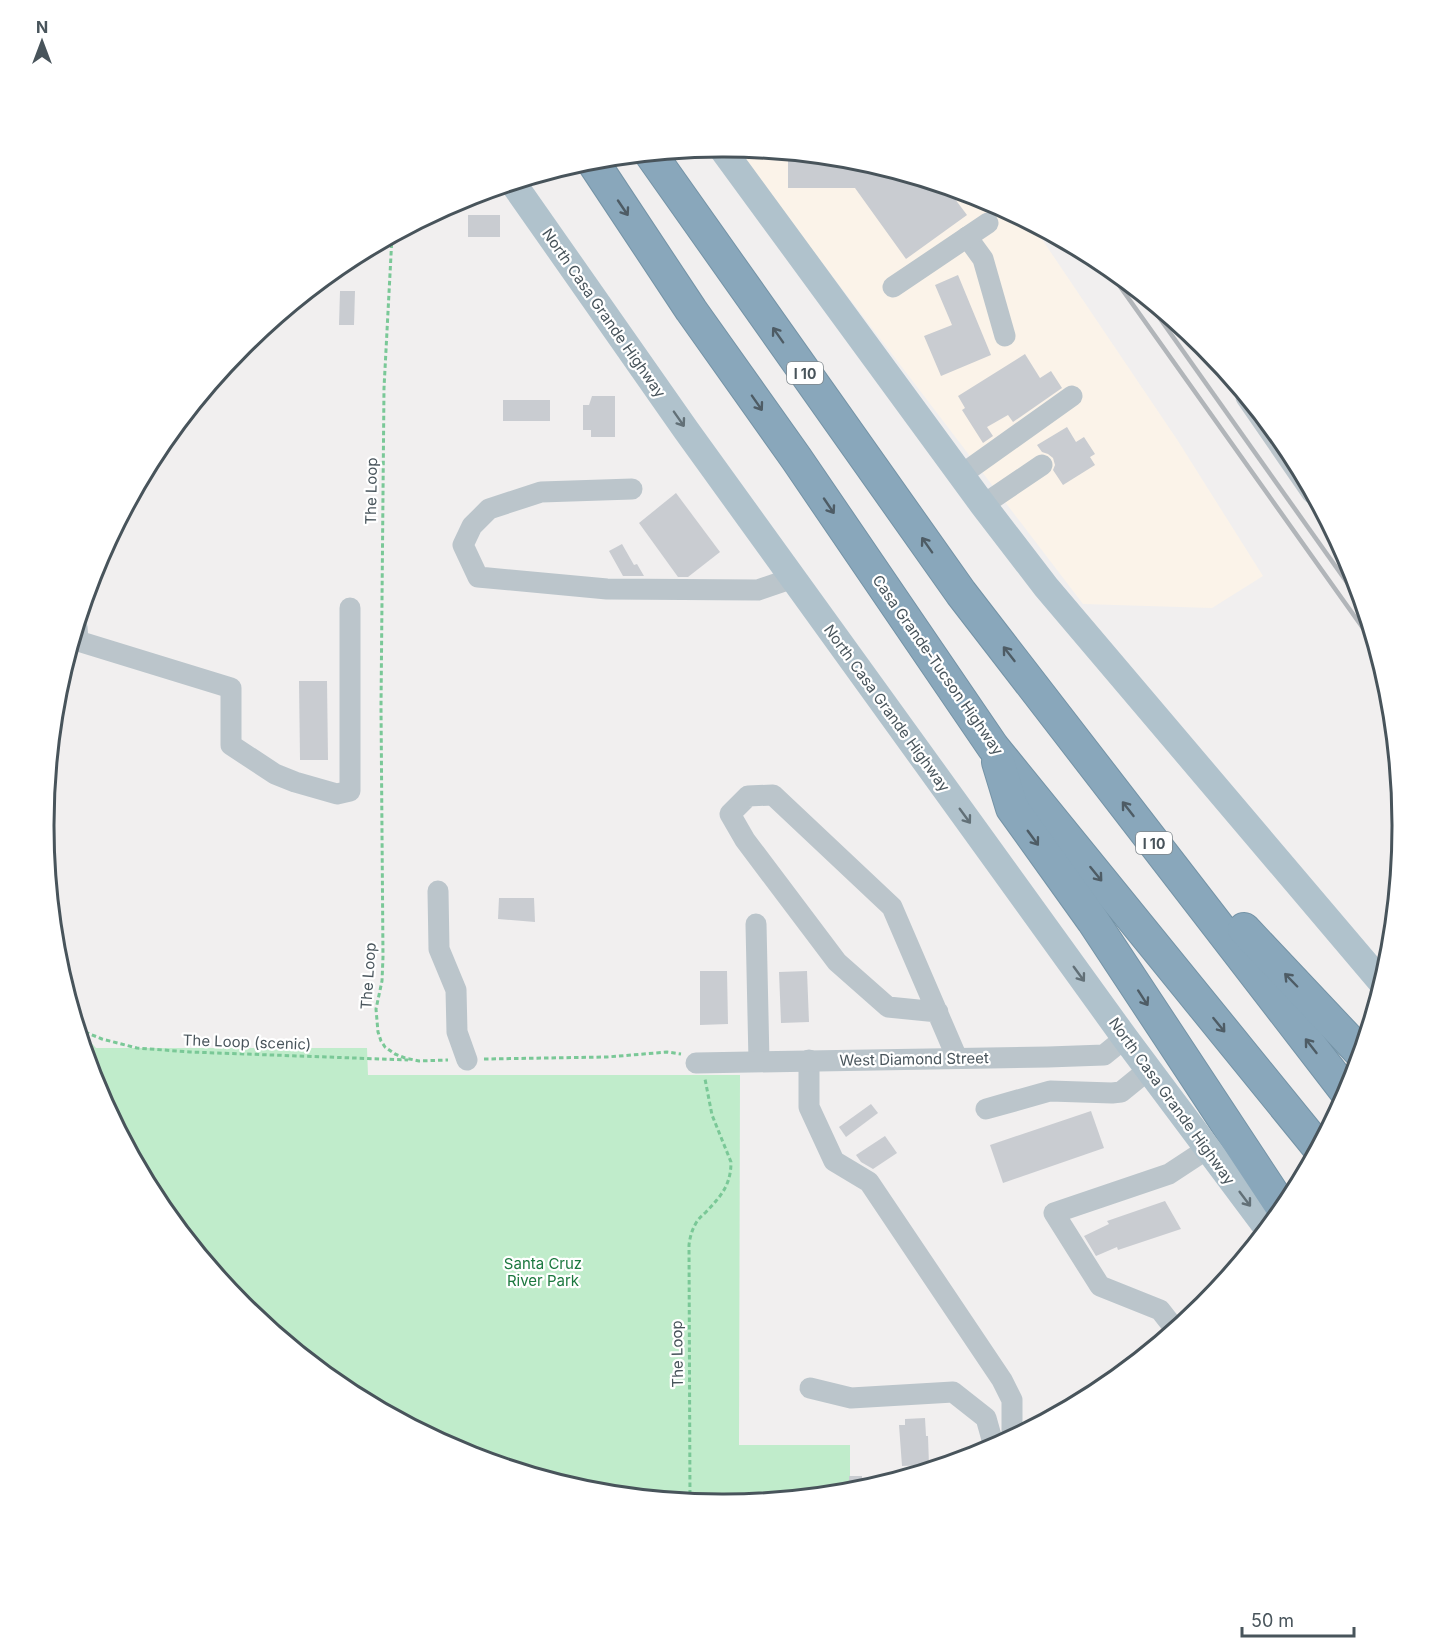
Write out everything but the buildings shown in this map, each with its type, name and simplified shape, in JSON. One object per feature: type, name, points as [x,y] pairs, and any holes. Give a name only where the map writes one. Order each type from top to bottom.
[{"type":"highway","name":"I 10","points":[[655,160],[961,593],[1340,1084]]},
{"type":"highway","name":"Casa Grande-Tucson Highway","points":[[597,168],[691,310],[796,458],[993,747],[1313,1140]]},
{"type":"highway","points":[[993,747],[1012,808],[1093,921],[1277,1200]]},
{"type":"highway","points":[[1148,835],[1168,850],[1354,1046]]},
{"type":"main road","points":[[728,157],[983,505],[1046,587],[1375,974]]},
{"type":"main road","name":"North Casa Grande Highway","points":[[517,189],[686,430],[1148,1070],[1262,1221]]},
{"type":"street","points":[[893,287],[988,223]]},
{"type":"street","points":[[967,237],[983,259],[1005,336]]},
{"type":"street","points":[[961,475],[1072,396]]},
{"type":"street","points":[[983,505],[1042,465]]},
{"type":"street","points":[[632,489],[541,492],[489,509],[472,526],[463,545],[478,578],[607,589],[758,590],[793,578]]},
{"type":"street","points":[[80,642],[231,688],[231,745],[275,774],[337,794],[350,790],[350,608]]},
{"type":"street","points":[[938,1012],[888,1007],[837,962],[745,840],[730,814],[748,795],[772,795],[892,907],[938,1012],[957,1058]]},
{"type":"street","points":[[438,891],[440,949],[456,990],[457,1032],[467,1059]]},
{"type":"street","points":[[756,924],[759,1061]]},
{"type":"street","name":"West Diamond Street","points":[[696,1063],[1104,1054],[1125,1038]]},
{"type":"street","points":[[1048,1057],[1050,1091]]},
{"type":"street","points":[[809,1060],[809,1107],[834,1161],[869,1182],[1002,1380],[1011,1400],[1012,1429]]},
{"type":"street","points":[[986,1109],[1050,1091],[1121,1092],[1148,1070]]},
{"type":"street","points":[[1170,1323],[1160,1310],[1100,1286],[1054,1214],[1169,1174],[1207,1149]]},
{"type":"street","points":[[810,1388],[851,1398],[953,1392],[986,1418],[992,1438]]},
{"type":"path","name":"The Loop","points":[[392,245],[384,388],[381,707],[382,981],[376,1009],[378,1032],[385,1047],[394,1054],[419,1060],[596,1057],[667,1052],[684,1054],[696,1063],[704,1075],[712,1115],[731,1162],[731,1170],[723,1192],[698,1220],[688,1245],[690,1493]]},
{"type":"path","name":"The Loop (scenic)","points":[[88,1033],[137,1048],[419,1060]]},
{"type":"shaded area","points":[[743,157],[810,162],[854,169],[938,192],[979,207],[1040,236],[1178,441],[1263,576],[1212,608],[1083,604]]},
{"type":"green space","name":"Santa Cruz River Park","points":[[90,1042],[96,1048],[367,1048],[368,1075],[740,1075],[739,1445],[850,1445],[850,1483],[767,1493],[679,1493],[592,1482],[550,1472],[467,1444],[427,1426],[351,1382],[316,1356],[250,1299],[220,1267],[192,1233],[144,1160],[105,1082]]},
{"type":"railway","points":[[1122,289],[1361,625]]},
{"type":"railway","points":[[1162,321],[1345,579]]}]
